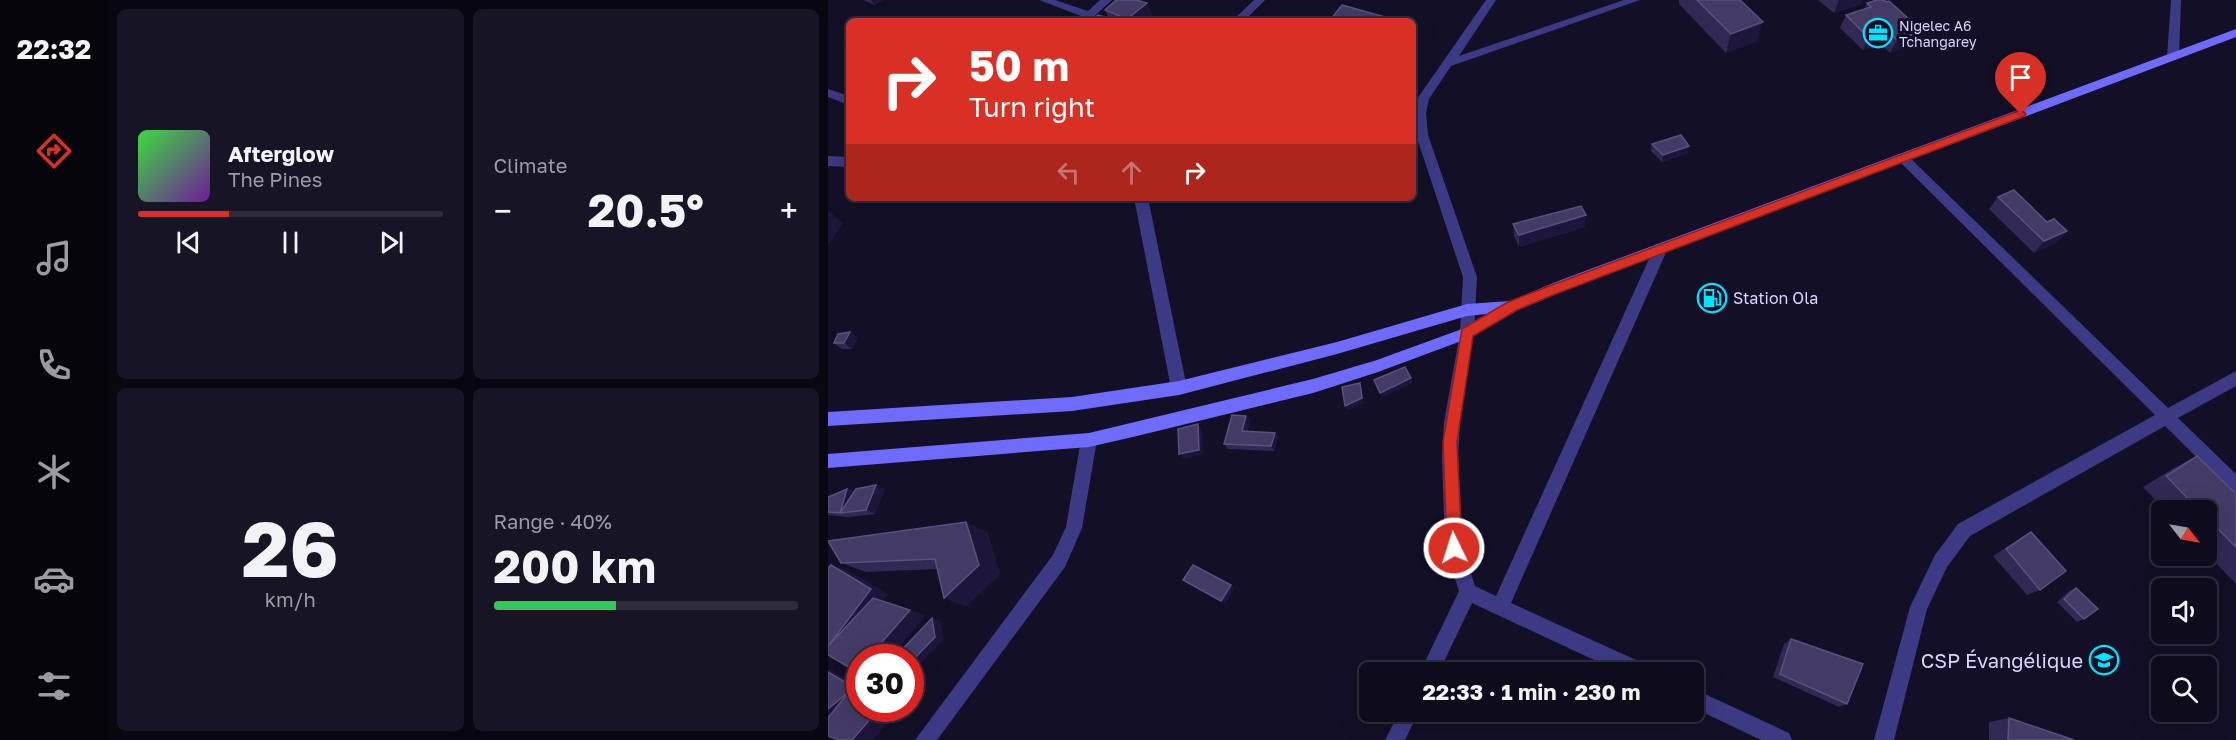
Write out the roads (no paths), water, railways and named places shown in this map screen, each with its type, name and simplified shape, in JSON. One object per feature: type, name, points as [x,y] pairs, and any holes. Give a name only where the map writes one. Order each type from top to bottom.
[{"type":"main road","points":[[828,461],[1089,440],[1313,386],[1467,333],[1513,306],[1661,248],[2236,33]]},
{"type":"main road","points":[[828,419],[1072,404],[1179,388],[1337,348],[1467,310],[1513,306]]},
{"type":"street","points":[[1044,0],[1086,18],[1107,0]]},
{"type":"street","points":[[1241,18],[1260,0]]},
{"type":"street","points":[[1434,662],[1468,592],[1454,548],[1450,458],[1452,422],[1467,333],[1469,270],[1420,125],[1423,99],[1491,0]]},
{"type":"street","points":[[1446,64],[1635,0]]},
{"type":"street","points":[[2173,57],[2176,0]]},
{"type":"street","points":[[828,93],[846,100]]},
{"type":"street","points":[[1904,159],[2236,485]]},
{"type":"street","points":[[828,161],[846,162]]},
{"type":"street","points":[[1142,201],[1179,388]]},
{"type":"street","points":[[1501,606],[1661,248]]},
{"type":"street","points":[[1884,740],[1919,607],[1941,561],[1964,530],[2236,378]]},
{"type":"street","points":[[925,740],[1059,561],[1074,528],[1089,440]]},
{"type":"street","points":[[1468,592],[1619,662]]},
{"type":"street","points":[[1704,703],[1782,740]]},
{"type":"street","points":[[1395,740],[1404,722]]},
{"type":"place","name":"Nigelec A6 Tchangarey","points":[[1878,33]]},
{"type":"place","name":"Station Ola","points":[[1712,298]]},
{"type":"place","name":"CSP Évangélique","points":[[2104,660]]}]
